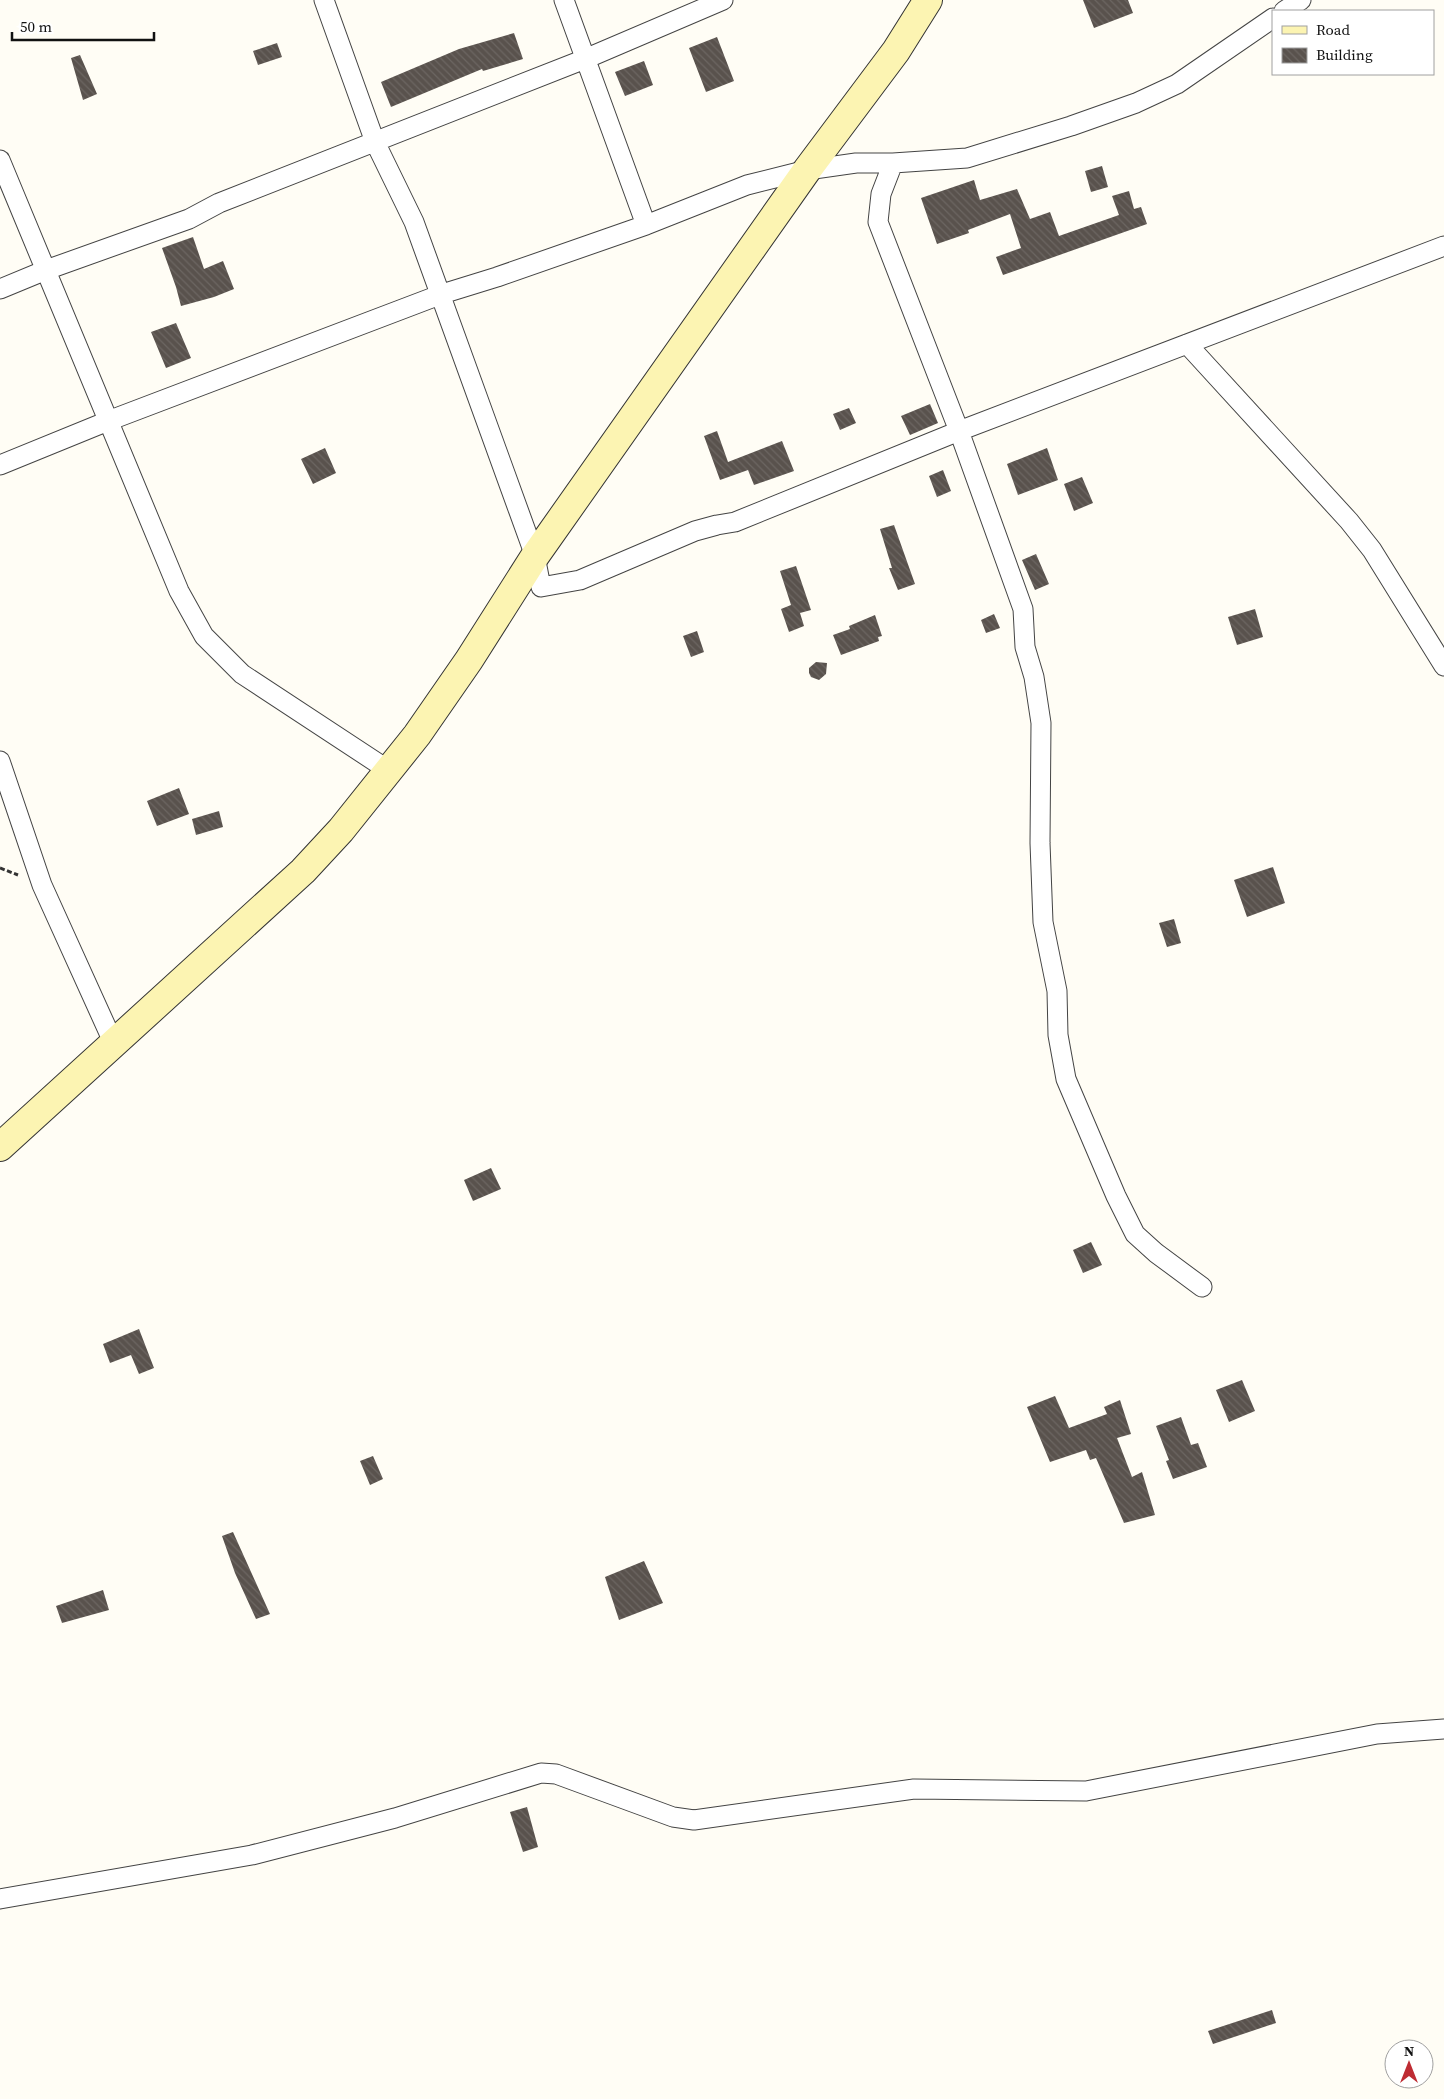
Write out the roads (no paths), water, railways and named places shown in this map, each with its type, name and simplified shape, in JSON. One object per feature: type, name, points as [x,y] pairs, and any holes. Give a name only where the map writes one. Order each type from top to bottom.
[{"type":"street","points":[[324,0],[375,142],[414,222],[442,294],[535,556],[541,587],[580,580],[695,531],[735,522],[959,431],[1444,246]]},
{"type":"street","points":[[564,0],[646,226]]},
{"type":"street","points":[[0,289],[46,270],[189,219],[219,203],[586,59],[723,0]]},
{"type":"street","points":[[0,1147],[303,871],[341,830],[416,735],[469,660],[535,556],[807,170],[896,51],[928,0]]},
{"type":"street","points":[[1286,10],[1301,0]]},
{"type":"street","points":[[0,465],[108,420],[442,294],[646,226],[747,185],[807,170],[856,163],[893,163],[967,158],[1062,129],[1136,103],[1178,84],[1272,19]]},
{"type":"street","points":[[0,160],[179,591],[204,636],[242,674],[388,770]]},
{"type":"street","points":[[893,163],[881,194],[878,222],[959,431],[1023,609],[1025,647],[1034,677],[1041,723],[1040,843],[1043,922],[1057,991],[1058,1035],[1066,1079],[1116,1196],[1135,1234],[1156,1253],[1202,1288]]},
{"type":"street","points":[[1187,344],[1355,528],[1372,550],[1444,666]]},
{"type":"street","points":[[0,761],[42,885],[114,1044]]},
{"type":"street","points":[[0,1899],[252,1855],[395,1818],[541,1773],[556,1774],[673,1817],[694,1820],[914,1789],[1086,1791],[1377,1734],[1444,1730]]}]
